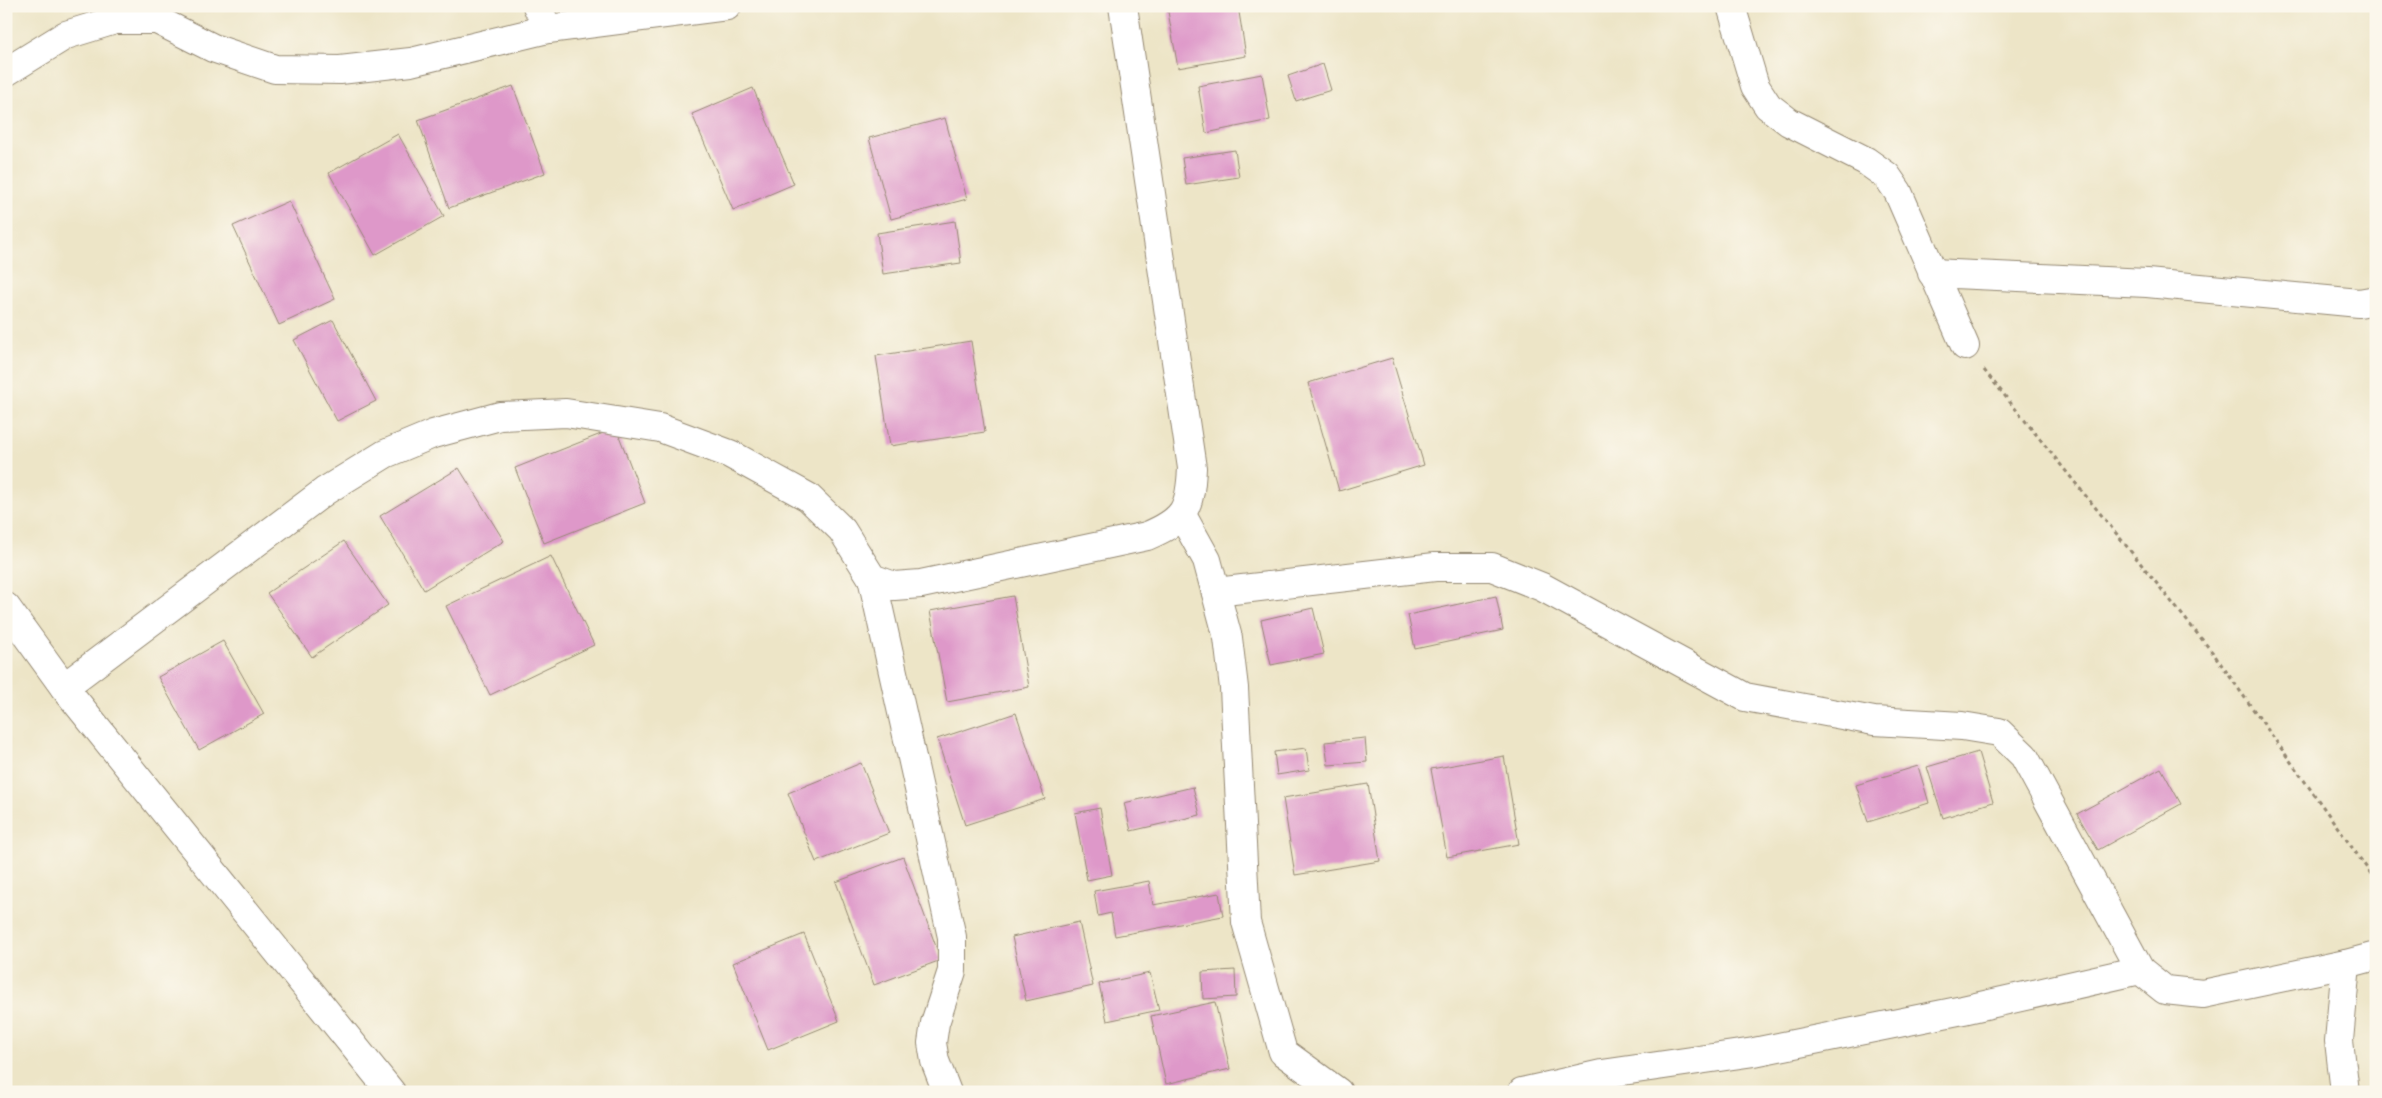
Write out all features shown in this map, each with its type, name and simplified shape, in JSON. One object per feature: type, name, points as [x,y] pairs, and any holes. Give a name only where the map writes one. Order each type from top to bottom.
[{"type":"street","points":[[6,72],[66,35],[115,20],[157,13],[212,48],[275,69],[340,70],[411,62],[543,18],[727,6]]},
{"type":"street","points":[[872,578],[894,586],[921,584],[1147,536],[1168,527],[1182,515],[1191,492],[1192,468],[1123,6]]},
{"type":"street","points":[[1731,6],[1755,86],[1768,106],[1789,122],[1866,161],[1887,176],[1898,192],[1965,346]]},
{"type":"street","points":[[1932,273],[2147,283],[2360,303],[2376,300]]},
{"type":"street","points":[[64,687],[325,491],[385,454],[432,434],[500,416],[566,413],[660,428],[730,454],[808,496],[842,530],[872,578],[952,937],[952,971],[935,1023],[932,1043],[935,1061],[946,1092]]},
{"type":"street","points":[[1182,515],[1206,560],[1228,638],[1234,688],[1246,922],[1282,1052],[1338,1092]]},
{"type":"street","points":[[1216,592],[1435,567],[1492,567],[1542,587],[1745,697],[1874,721],[1962,726],[1999,732],[2024,756],[2140,970],[2165,990],[2203,994],[2376,956]]},
{"type":"street","points":[[6,607],[64,687],[391,1092]]},
{"type":"street","points":[[2345,1092],[2339,1041],[2346,964]]},
{"type":"street","points":[[1522,1092],[1602,1074],[1754,1052],[1963,1010],[2140,970]]},
{"type":"path","points":[[1965,346],[2213,653],[2376,881]]},
{"type":"building","points":[[1167,6],[1238,6],[1246,56],[1178,68]]},
{"type":"building","points":[[1323,64],[1331,90],[1296,101],[1288,76]]},
{"type":"building","points":[[1262,74],[1270,120],[1206,133],[1198,86]]},
{"type":"building","points":[[513,86],[545,173],[449,208],[418,120]]},
{"type":"building","points":[[753,88],[794,184],[733,210],[692,114]]},
{"type":"building","points":[[945,118],[967,199],[891,219],[869,138]]},
{"type":"building","points":[[398,134],[444,216],[375,255],[329,173]]},
{"type":"building","points":[[1235,150],[1239,177],[1186,185],[1182,158]]},
{"type":"building","points":[[289,201],[335,299],[279,325],[233,226]]},
{"type":"building","points":[[955,221],[961,263],[883,274],[877,233]]},
{"type":"building","points":[[333,320],[376,401],[337,421],[294,340]]},
{"type":"building","points":[[971,341],[985,432],[890,446],[876,356]]},
{"type":"building","points":[[1392,358],[1424,465],[1339,491],[1308,383]]},
{"type":"building","points":[[616,428],[645,503],[544,543],[515,468]]},
{"type":"building","points":[[459,468],[504,541],[424,590],[380,516]]},
{"type":"building","points":[[344,541],[388,605],[312,657],[267,593]]},
{"type":"building","points":[[551,556],[594,645],[490,695],[446,606]]},
{"type":"building","points":[[1013,596],[1029,687],[947,702],[930,611]]},
{"type":"building","points":[[1496,596],[1503,630],[1415,649],[1408,615]]},
{"type":"building","points":[[1313,608],[1324,654],[1271,665],[1261,620]]},
{"type":"building","points":[[223,641],[264,714],[199,750],[158,677]]},
{"type":"building","points":[[1016,713],[1045,799],[965,825],[937,739]]},
{"type":"building","points":[[1365,738],[1367,762],[1328,765],[1325,742]]},
{"type":"building","points":[[1306,748],[1309,770],[1277,775],[1274,752]]},
{"type":"building","points":[[1978,752],[1993,802],[1943,818],[1927,767]]},
{"type":"building","points":[[1504,756],[1519,844],[1447,857],[1431,769]]},
{"type":"building","points":[[861,763],[889,833],[816,862],[788,793]]},
{"type":"building","points":[[1918,766],[1929,803],[1868,822],[1856,785]]},
{"type":"building","points":[[2161,768],[2181,804],[2098,850],[2077,814]]},
{"type":"building","points":[[1368,784],[1380,861],[1295,875],[1283,798]]},
{"type":"building","points":[[1193,787],[1200,815],[1131,831],[1124,803]]},
{"type":"building","points":[[1100,808],[1112,875],[1087,880],[1075,813]]},
{"type":"building","points":[[903,857],[941,960],[874,985],[836,882]]},
{"type":"building","points":[[1149,881],[1153,905],[1219,893],[1223,916],[1115,936],[1111,913],[1098,916],[1094,891]]},
{"type":"building","points":[[1079,922],[1093,986],[1026,1001],[1012,937]]},
{"type":"building","points":[[804,934],[839,1021],[768,1050],[733,963]]},
{"type":"building","points":[[1235,970],[1236,997],[1203,999],[1202,972]]},
{"type":"building","points":[[1150,973],[1159,1010],[1107,1021],[1099,984]]},
{"type":"building","points":[[1215,1002],[1230,1069],[1166,1084],[1151,1016]]}]
